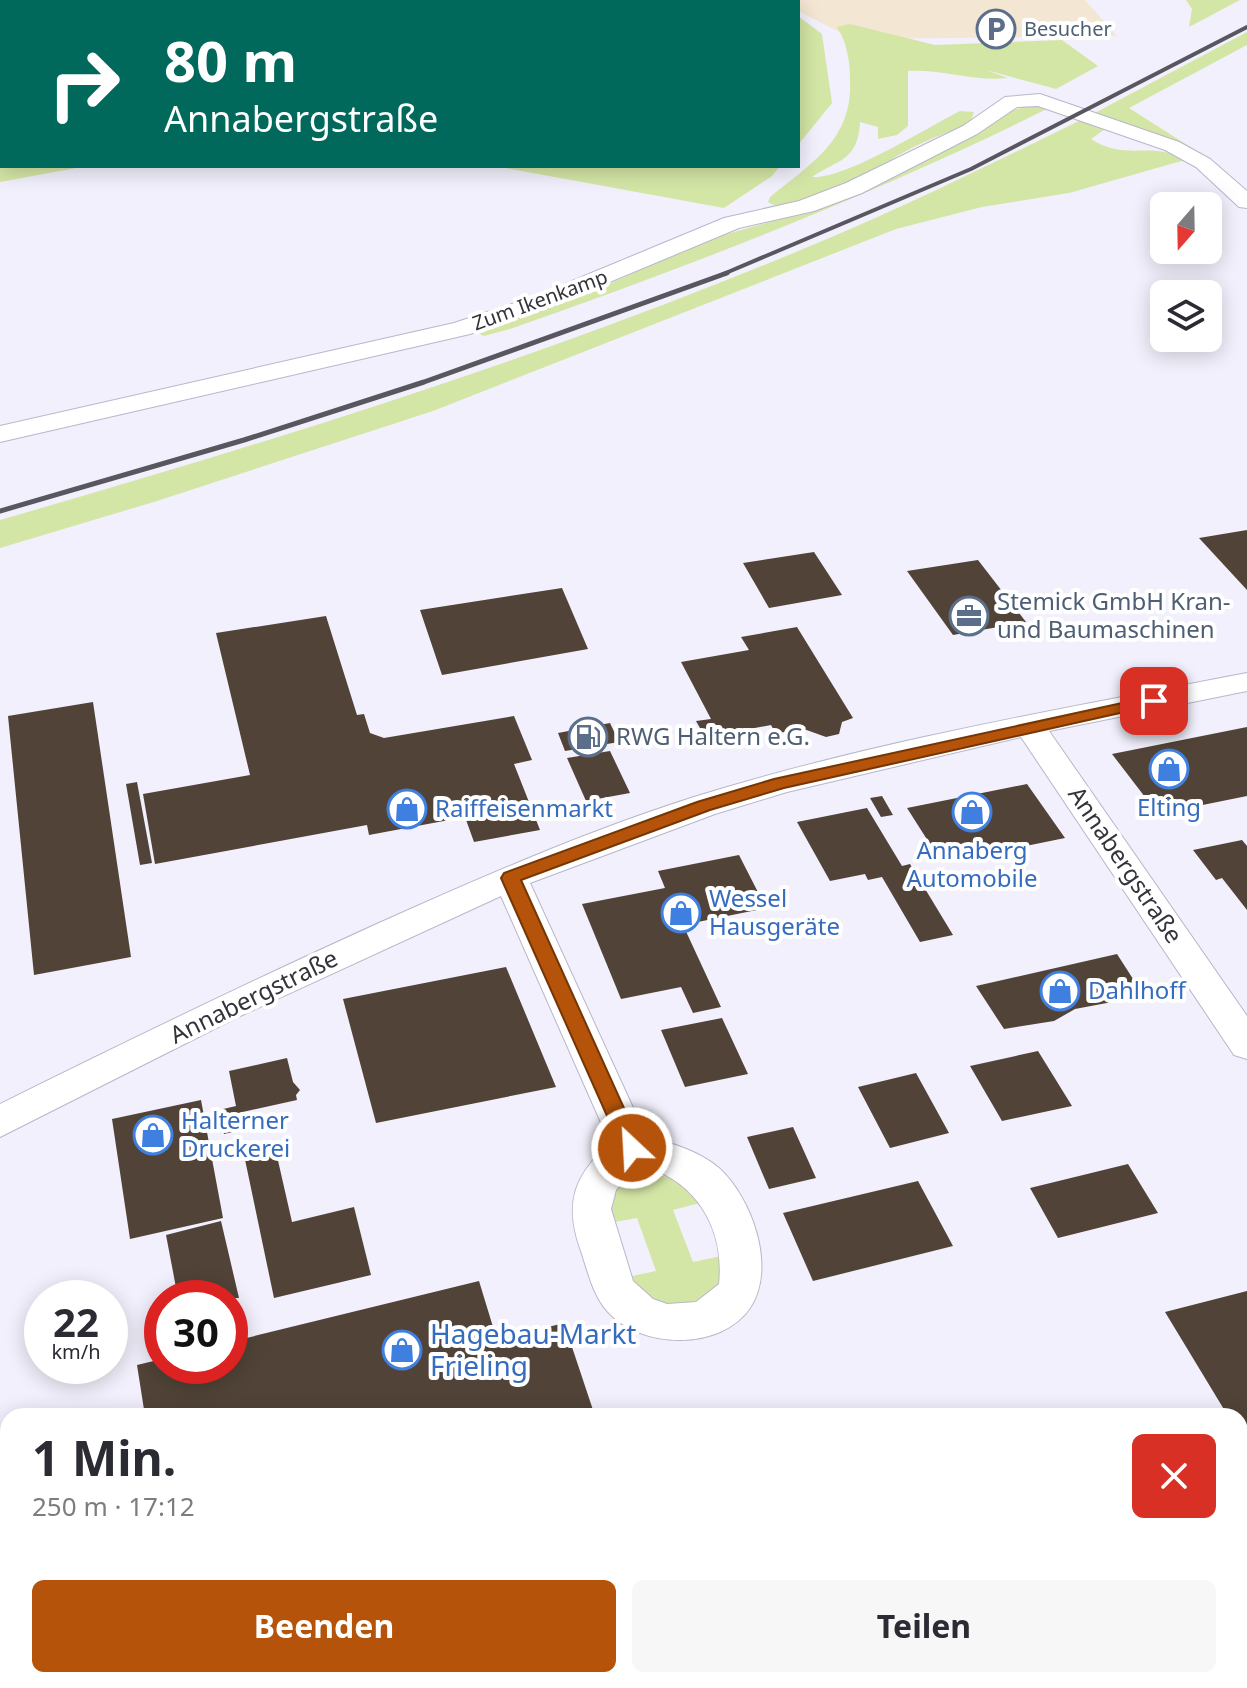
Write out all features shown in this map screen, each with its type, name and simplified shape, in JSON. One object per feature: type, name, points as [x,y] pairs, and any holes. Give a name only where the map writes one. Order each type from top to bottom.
[{"type":"street","name":"Zum Ikenkamp","points":[[0,434],[461,329],[544,301],[732,223],[786,212],[854,188],[970,130],[1012,101],[1040,100],[1172,146],[1203,163],[1247,202]]},
{"type":"street","name":"Annabergstraße","points":[[0,1122],[223,1009],[510,878],[703,806],[780,783],[1029,725],[1247,682]]},
{"type":"street","name":"Annabergstraße","points":[[1029,725],[1247,1045]]},
{"type":"street","points":[[510,878],[632,1148]]},
{"type":"street","points":[[632,1148],[659,1154],[687,1166],[707,1182],[718,1196],[744,1262],[743,1277],[728,1305],[713,1314],[676,1323],[657,1320],[639,1313],[614,1289],[590,1216],[603,1177],[616,1158],[632,1148]]},
{"type":"shaded area","points":[[800,0],[1085,0],[1117,36],[853,39],[800,12]]},
{"type":"green space","points":[[1186,0],[1240,0],[1189,27],[1192,9]]},
{"type":"green space","points":[[800,18],[822,34],[832,103],[800,143]]},
{"type":"green space","points":[[850,24],[935,45],[1062,40],[1098,66],[1056,89],[986,70],[1008,78],[908,71],[908,126],[897,135],[878,139],[878,127],[860,122],[851,152],[812,177],[826,176],[864,162],[960,111],[974,112],[970,123],[916,146],[818,198],[781,206],[768,202],[827,148],[845,118],[849,101],[849,66],[846,46],[837,27]]},
{"type":"green space","points":[[1247,32],[1247,45],[1129,108],[1206,157],[1091,115]]},
{"type":"green space","points":[[1030,105],[1049,108],[917,170],[783,227],[510,329],[484,336],[473,331],[598,289],[706,240],[833,204],[982,131],[1011,111]]},
{"type":"green space","points":[[1087,117],[1108,127],[1091,139],[1104,146],[1173,154],[1185,160],[1069,193],[982,207],[896,229],[433,411],[157,501],[0,548],[0,520],[300,430],[596,330],[829,238]]},
{"type":"green space","points":[[0,168],[76,168],[0,182]]},
{"type":"green space","points":[[506,168],[778,168],[772,176],[724,208]]},
{"type":"green space","points":[[653,1174],[676,1179],[700,1203],[673,1210],[693,1262],[721,1256],[723,1281],[699,1304],[658,1306],[628,1277],[656,1271],[637,1218],[609,1223],[609,1201],[619,1184]]},
{"type":"building","points":[[1247,530],[1247,590],[1199,538]]},
{"type":"building","points":[[814,552],[842,595],[769,608],[743,563]]},
{"type":"building","points":[[978,560],[1026,622],[953,635],[907,571]]},
{"type":"building","points":[[562,588],[588,649],[442,675],[420,610]]},
{"type":"building","points":[[326,616],[357,715],[364,714],[370,733],[384,738],[514,716],[532,760],[514,764],[540,830],[474,842],[465,817],[369,835],[367,825],[155,864],[143,794],[250,775],[216,633]]},
{"type":"building","points":[[797,627],[853,718],[842,722],[839,734],[826,737],[801,728],[776,734],[771,725],[739,731],[744,740],[724,744],[705,737],[696,721],[711,719],[681,662],[749,650],[741,637]]},
{"type":"building","points":[[93,702],[131,957],[34,975],[8,716]]},
{"type":"building","name":"RWG Haltern e.G.","points":[[610,723],[619,742],[565,751],[558,733]]},
{"type":"building","points":[[1247,727],[1247,796],[1158,814],[1112,754]]},
{"type":"building","points":[[610,751],[630,793],[586,801],[567,758]]},
{"type":"building","points":[[137,782],[152,863],[140,865],[126,784]]},
{"type":"building","points":[[1027,784],[1065,838],[942,863],[907,808]]},
{"type":"building","points":[[882,796],[893,815],[881,817],[870,798]]},
{"type":"building","points":[[867,808],[902,866],[910,864],[953,935],[920,942],[882,877],[868,880],[865,874],[830,881],[797,822]]},
{"type":"building","points":[[1242,840],[1247,846],[1247,910],[1222,878],[1216,880],[1193,850]]},
{"type":"building","points":[[739,855],[766,908],[683,925],[721,1007],[693,1013],[681,987],[621,999],[582,904],[665,888],[658,871]]},
{"type":"building","name":"Dahlhoff","points":[[1117,954],[1144,996],[1075,1009],[1054,1021],[1004,1029],[976,986]]},
{"type":"building","points":[[506,967],[556,1087],[376,1123],[343,999]]},
{"type":"building","points":[[722,1018],[748,1074],[685,1087],[661,1030]]},
{"type":"building","points":[[1038,1051],[1072,1106],[1002,1121],[970,1066]]},
{"type":"building","points":[[287,1058],[293,1082],[300,1090],[297,1100],[238,1113],[241,1130],[224,1134],[219,1110],[236,1106],[229,1071]]},
{"type":"building","points":[[916,1073],[949,1133],[890,1148],[858,1087]]},
{"type":"building","points":[[201,1100],[223,1218],[130,1239],[112,1119]]},
{"type":"building","points":[[793,1127],[816,1178],[769,1189],[747,1137]]},
{"type":"building","points":[[274,1143],[292,1222],[354,1207],[371,1275],[274,1298],[243,1150]]},
{"type":"building","points":[[1128,1164],[1158,1213],[1058,1238],[1030,1188]]},
{"type":"building","points":[[918,1181],[953,1246],[813,1281],[783,1213]]},
{"type":"building","points":[[221,1221],[235,1280],[175,1280],[166,1235]]},
{"type":"building","name":"Hagebau-Markt Frieling","points":[[479,1281],[497,1340],[564,1323],[592,1408],[144,1408],[137,1365],[144,1363],[144,1384],[248,1384],[248,1338]]},
{"type":"building","points":[[1247,1291],[1247,1408],[1223,1408],[1165,1312]]},
{"type":"railway","points":[[721,275],[971,169],[1247,27]]},
{"type":"railway","points":[[0,511],[244,440],[424,382],[727,273]]},
{"type":"place","name":"Besucher","points":[[996,29]]},
{"type":"place","name":"Stemick GmbH Kran- und Baumaschinen","points":[[969,616]]},
{"type":"place","name":"RWG Haltern e.G.","points":[[588,737]]},
{"type":"place","name":"Elting","points":[[1169,769]]},
{"type":"place","name":"Raiffeisenmarkt","points":[[407,809]]},
{"type":"place","name":"Annaberg Automobile","points":[[972,812]]},
{"type":"place","name":"Wessel Hausgeräte","points":[[681,913]]},
{"type":"place","name":"Dahlhoff","points":[[1060,991]]},
{"type":"place","name":"Halterner Druckerei","points":[[153,1135]]},
{"type":"place","name":"Hagebau-Markt Frieling","points":[[402,1350]]},
{"type":"route","points":[[632,1148],[510,878],[703,806],[780,783],[1029,725],[1154,701]]}]
